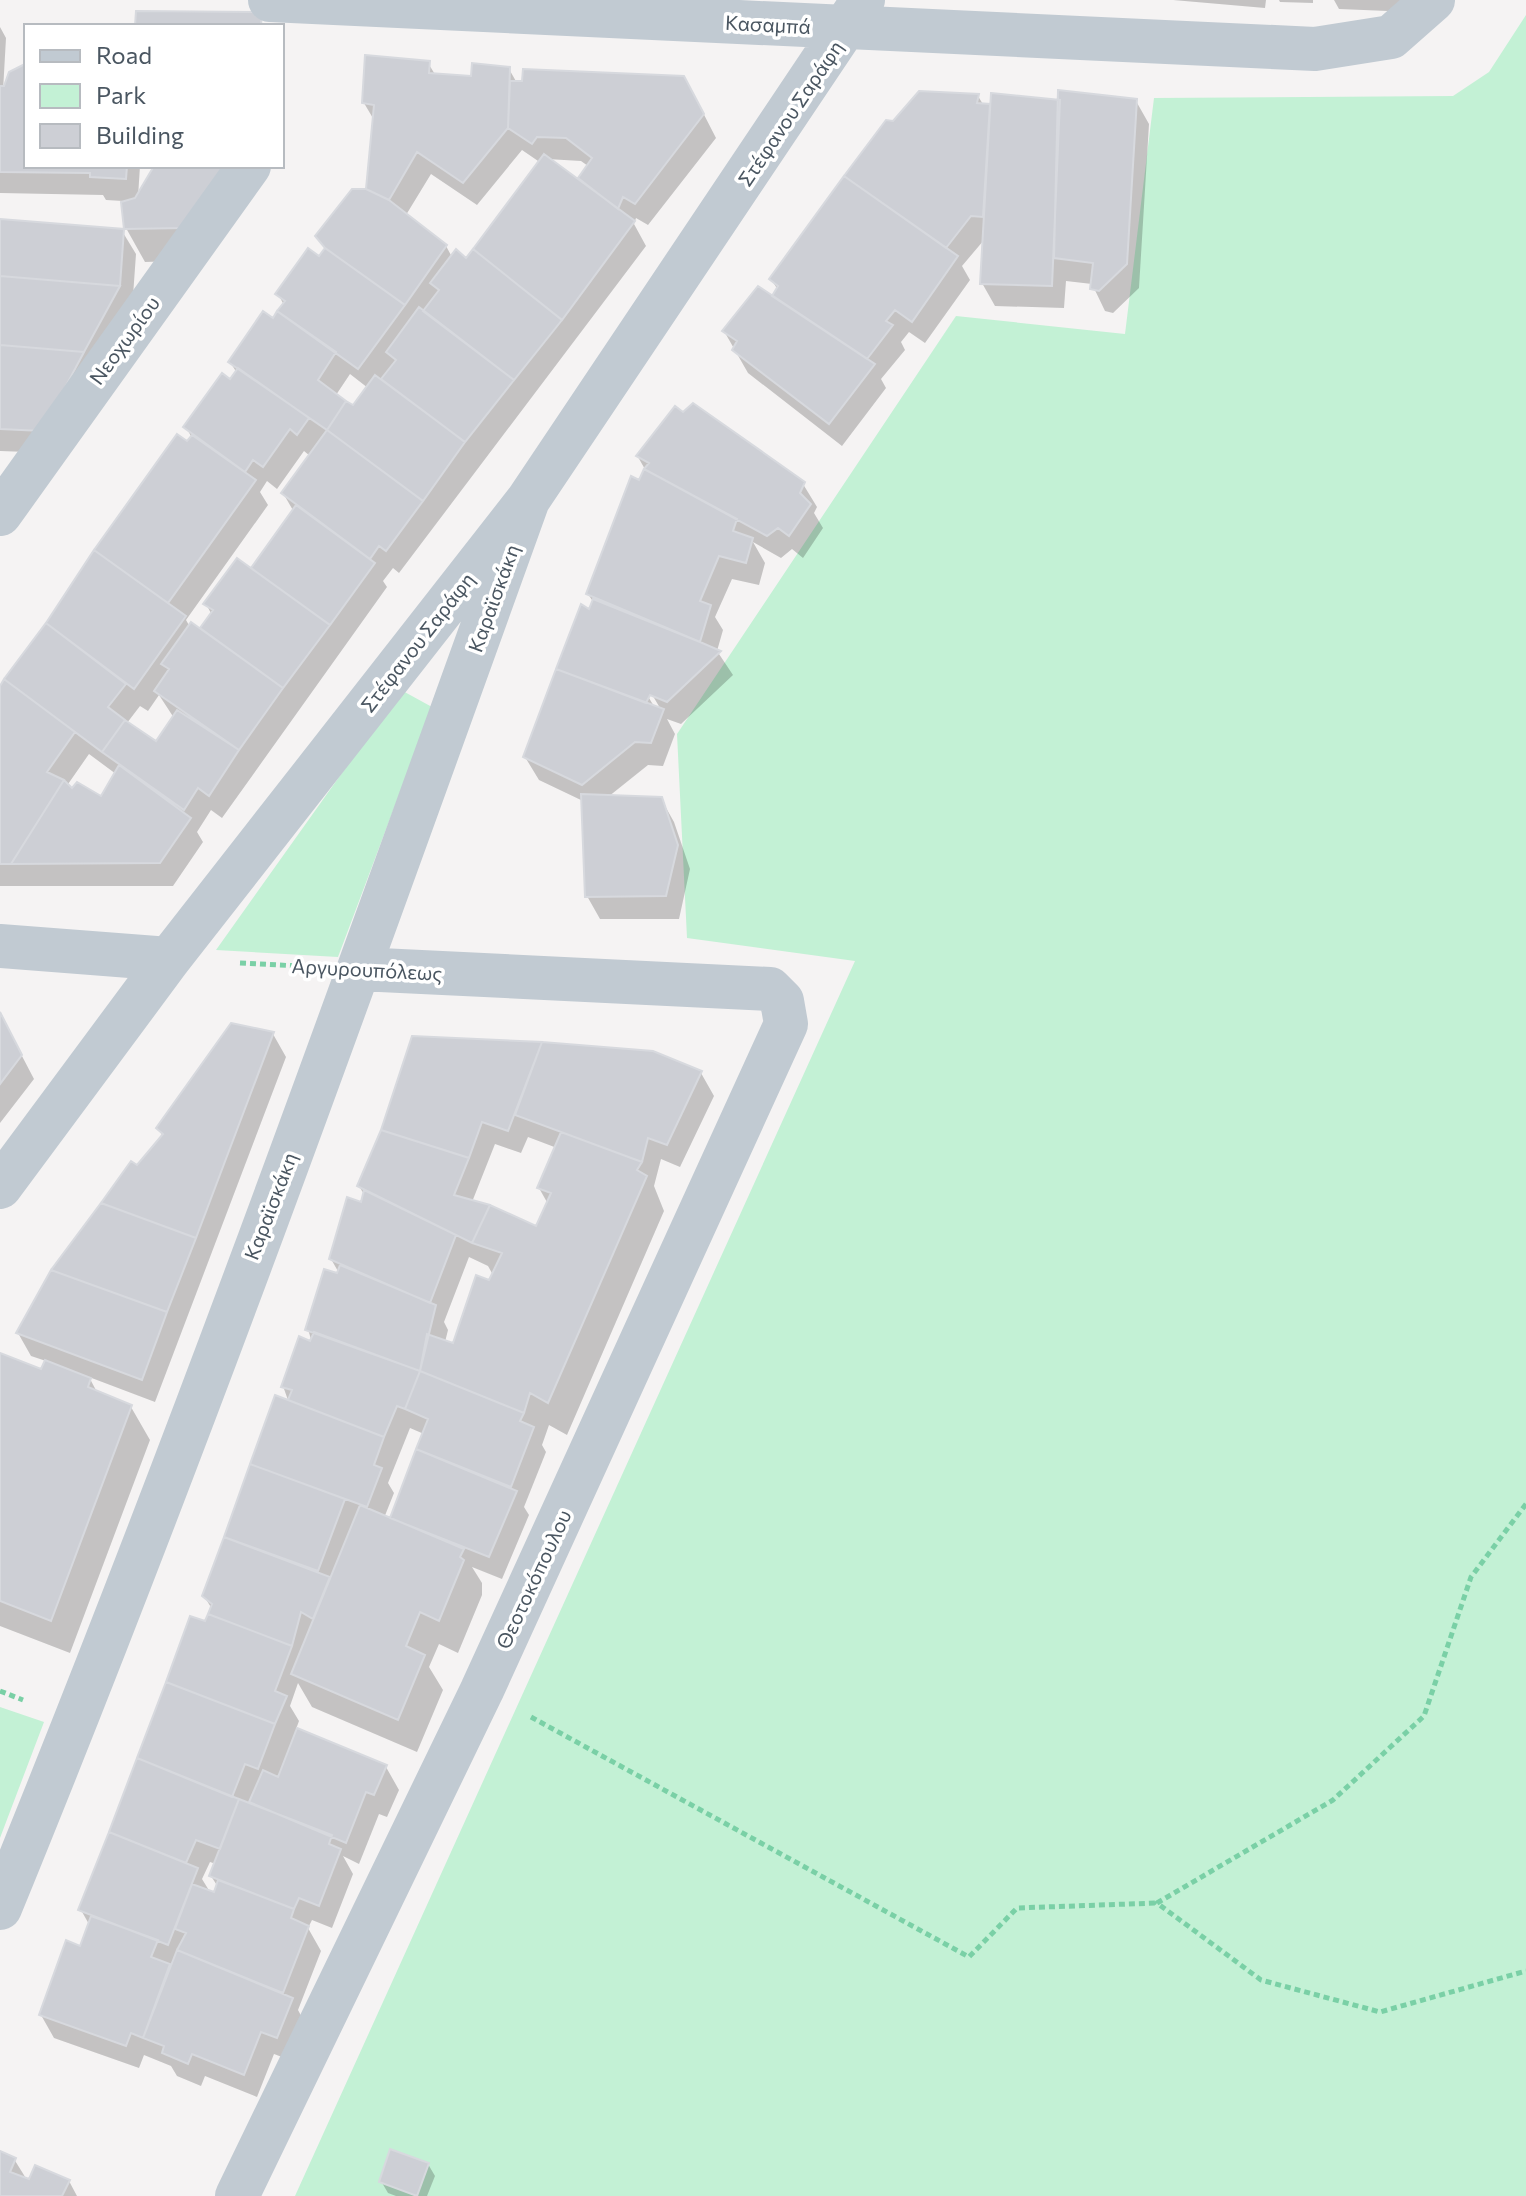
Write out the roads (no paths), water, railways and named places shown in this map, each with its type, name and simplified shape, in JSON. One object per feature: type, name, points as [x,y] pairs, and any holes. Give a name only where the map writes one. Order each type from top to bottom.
[{"type":"street","name":"Κασαμπά","points":[[270,0],[855,14],[1315,49],[1391,37],[1433,0]]},
{"type":"street","points":[[275,24],[277,0]]},
{"type":"street","name":"Στέφανου Σαράφη","points":[[0,1187],[169,959],[528,500],[855,14]]},
{"type":"street","name":"Νεοχωρίου","points":[[0,514],[14,470],[247,168]]},
{"type":"street","name":"Καραϊσκάκη","points":[[0,1908],[76,1721],[359,969],[528,500]]},
{"type":"street","points":[[0,946],[169,959]]},
{"type":"street","name":"Αργυρουπόλεως","points":[[359,969],[735,985]]},
{"type":"street","name":"Θεοτοκόπουλου","points":[[237,2196],[482,1690],[786,1024],[782,1001],[770,989],[735,985]]}]
